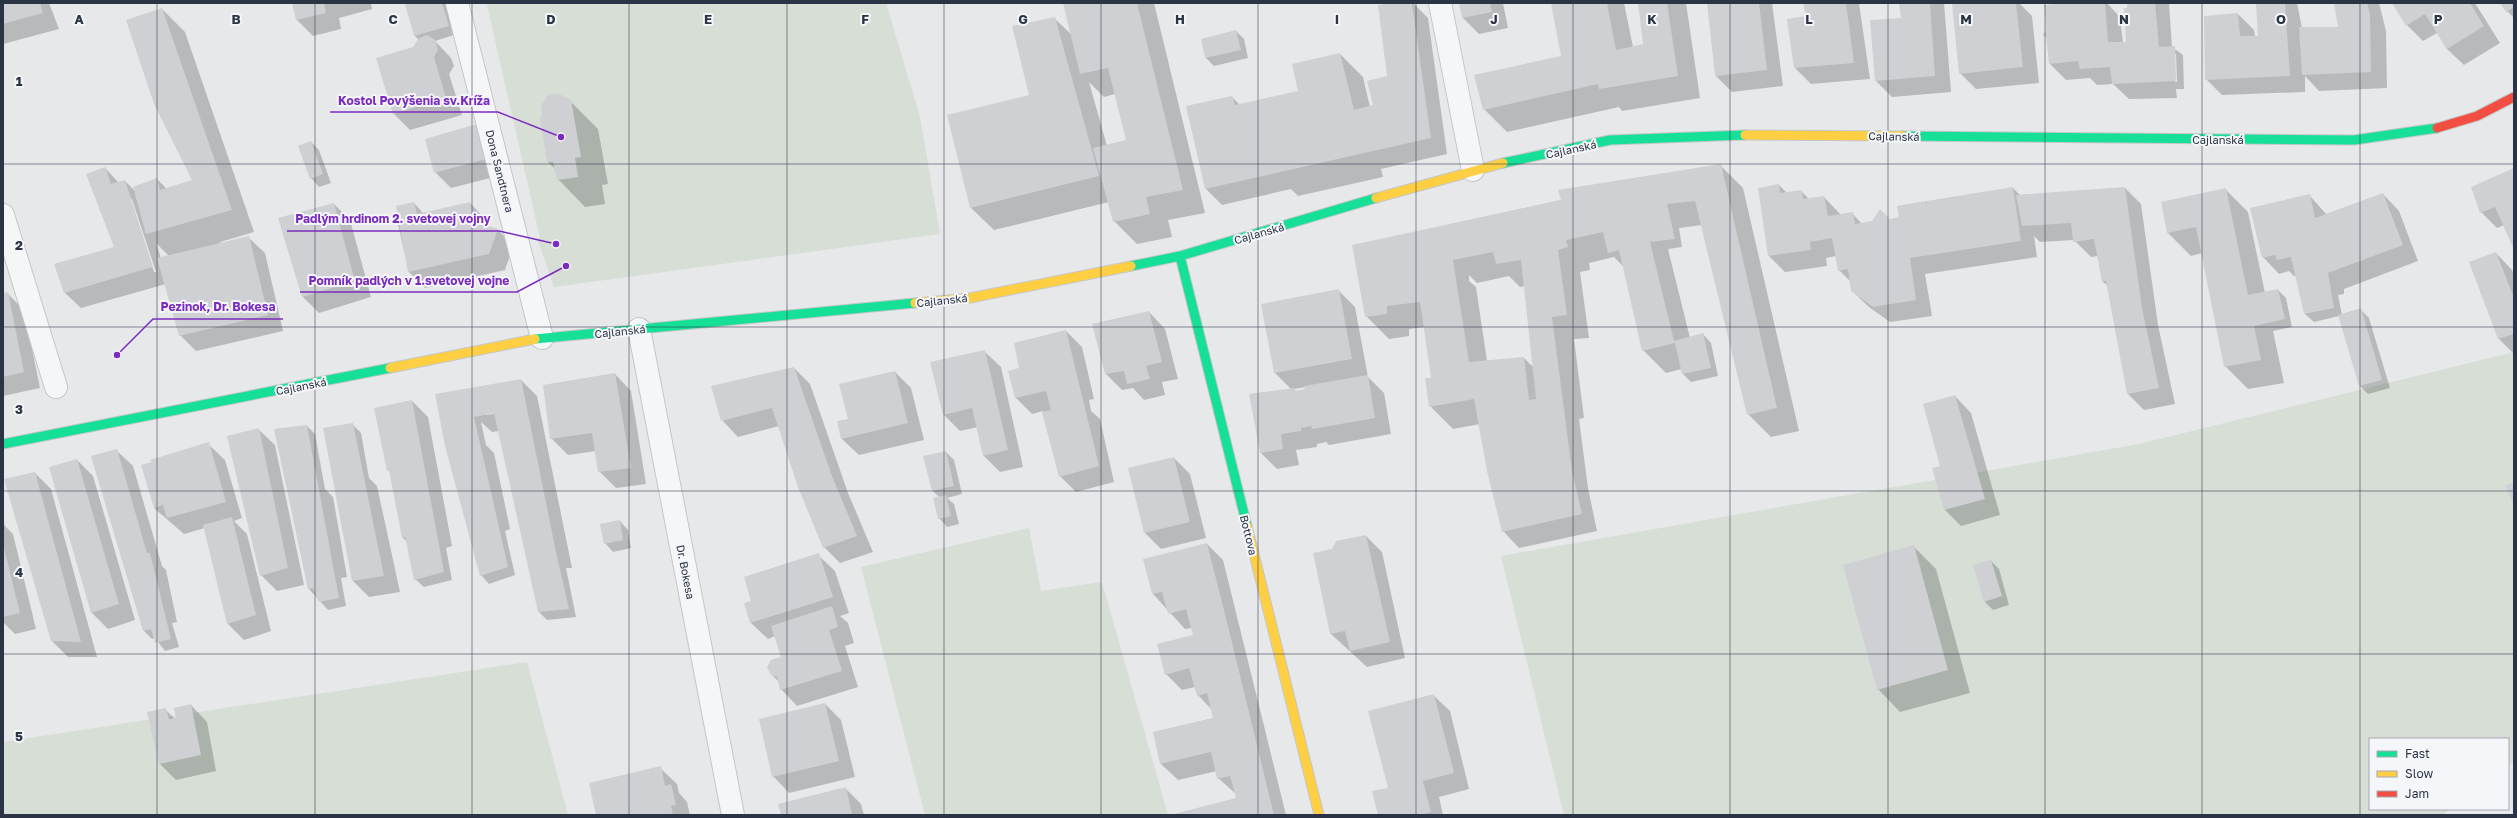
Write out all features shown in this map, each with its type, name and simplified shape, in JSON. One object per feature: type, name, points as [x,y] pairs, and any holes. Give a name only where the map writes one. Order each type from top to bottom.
[{"type":"street","name":"Dona Sandtnera","points":[[457,3],[542,338]]},
{"type":"street","points":[[1440,3],[1474,170]]},
{"type":"street","name":"Cajlanská","points":[[3,444],[542,338],[970,298],[1180,256],[1474,170],[1610,140],[1734,135],[2354,140],[2433,131],[2499,107],[2514,97]]},
{"type":"street","points":[[3,215],[56,386]]},
{"type":"street","name":"Bottova","points":[[1180,256],[1319,815]]},
{"type":"street","name":"Dr. Bokesa","points":[[639,328],[733,815]]},
{"type":"shaded area","points":[[493,3],[886,3],[920,117],[940,234],[554,287],[537,238],[540,238],[487,5]]},
{"type":"shaded area","points":[[2514,352],[2514,761],[2509,765],[2509,738],[2369,738],[2369,810],[2449,810],[2442,815],[1564,815],[1501,556],[2139,444]]},
{"type":"shaded area","points":[[1029,528],[1041,591],[1102,582],[1168,815],[925,815],[861,567]]},
{"type":"shaded area","points":[[527,662],[568,815],[3,815],[3,742]]},
{"type":"building","points":[[3,3],[40,3],[43,13],[3,24]]},
{"type":"building","points":[[292,3],[324,3],[326,13],[296,20]]},
{"type":"building","points":[[442,3],[449,26],[414,36],[405,4]]},
{"type":"building","points":[[1063,3],[1137,3],[1183,190],[1146,197],[1150,214],[1113,222],[1093,148],[1126,140],[1108,68],[1080,74]]},
{"type":"building","points":[[1412,3],[1431,138],[1205,189],[1186,106],[1232,96],[1235,105],[1298,91],[1292,64],[1340,53],[1354,110],[1373,105],[1367,81],[1387,76],[1378,5]]},
{"type":"building","points":[[1459,3],[1490,3],[1492,12],[1462,18]]},
{"type":"building","points":[[1551,3],[1607,3],[1616,50],[1643,44],[1638,3],[1667,3],[1678,76],[1599,89],[1598,84],[1483,110],[1474,75],[1561,56]]},
{"type":"building","points":[[1707,3],[1759,3],[1767,70],[1715,76]]},
{"type":"building","points":[[1803,3],[1846,3],[1854,63],[1794,68],[1787,19],[1806,16]]},
{"type":"building","points":[[1899,3],[1930,3],[1935,76],[1875,81],[1870,20],[1901,18]]},
{"type":"building","points":[[1952,3],[2016,3],[2023,67],[1959,74]]},
{"type":"building","points":[[2062,3],[2105,3],[2108,42],[2126,42],[2124,8],[2127,8],[2127,3],[2155,3],[2159,47],[2175,46],[2176,81],[2112,84],[2110,67],[2080,69],[2078,61],[2049,64],[2046,35],[2043,36],[2043,33],[2046,32],[2044,5]]},
{"type":"building","points":[[2256,3],[2285,3],[2290,76],[2205,80],[2204,16],[2238,13],[2240,36],[2258,36]]},
{"type":"building","points":[[2334,3],[2367,3],[2370,14],[2371,72],[2302,75],[2299,27],[2338,27]]},
{"type":"building","points":[[2392,3],[2470,3],[2484,26],[2447,49],[2425,14],[2406,26]]},
{"type":"building","points":[[2500,3],[2514,3],[2514,7],[2506,12]]},
{"type":"building","points":[[162,8],[232,210],[146,234],[133,187],[157,178],[160,190],[192,180],[154,104],[126,20]]},
{"type":"building","points":[[1055,17],[1099,176],[970,208],[947,115],[1029,95],[1012,26]]},
{"type":"building","points":[[1236,30],[1241,50],[1205,58],[1201,39]]},
{"type":"building","points":[[427,35],[435,40],[438,50],[434,57],[446,98],[393,114],[376,58],[413,47],[418,39]]},
{"type":"building","points":[[559,94],[571,100],[581,157],[575,158],[578,177],[557,180],[553,162],[547,162],[540,118],[542,117],[541,106],[548,95]]},
{"type":"building","points":[[477,124],[486,159],[434,173],[425,139]]},
{"type":"building","points":[[311,141],[323,174],[310,179],[298,146]]},
{"type":"building","points":[[1721,164],[1777,408],[1747,415],[1695,201],[1667,204],[1675,239],[1650,242],[1674,341],[1703,333],[1711,368],[1682,374],[1675,343],[1642,351],[1619,250],[1608,253],[1603,232],[1566,240],[1568,247],[1558,250],[1567,315],[1552,317],[1572,471],[1582,514],[1502,532],[1487,471],[1474,399],[1429,407],[1425,378],[1431,378],[1420,302],[1387,306],[1387,314],[1365,317],[1352,245],[1561,200],[1558,190]],"holes":[[[1493,252],[1496,264],[1521,260],[1536,399],[1529,400],[1524,357],[1469,362],[1453,260]]]},
{"type":"building","points":[[105,167],[111,184],[125,180],[153,267],[64,293],[54,264],[114,247],[86,174]]},
{"type":"building","points":[[2514,168],[2514,250],[2495,207],[2480,213],[2471,187]]},
{"type":"building","points":[[1779,184],[1780,193],[1802,190],[1803,199],[1824,196],[1828,216],[1853,212],[1855,224],[1872,221],[1880,209],[1890,219],[1899,217],[1897,206],[1926,201],[1927,208],[1927,201],[2013,187],[2021,241],[1910,258],[1916,300],[1873,307],[1851,291],[1848,269],[1838,271],[1832,238],[1810,242],[1811,250],[1768,256],[1758,188]]},
{"type":"building","points":[[2125,187],[2142,308],[2159,388],[2127,394],[2106,281],[2102,281],[2094,239],[2073,242],[2071,223],[2022,226],[2016,195]]},
{"type":"building","points":[[2226,188],[2248,295],[2278,289],[2285,319],[2254,326],[2261,360],[2224,367],[2196,227],[2167,233],[2161,202]]},
{"type":"building","points":[[2383,193],[2403,245],[2328,273],[2334,308],[2304,314],[2291,257],[2277,260],[2275,255],[2262,258],[2250,208],[2310,194],[2315,218]]},
{"type":"building","points":[[414,202],[417,214],[470,202],[476,222],[498,229],[489,254],[408,272],[396,206]]},
{"type":"building","points":[[334,203],[355,281],[302,297],[278,218]]},
{"type":"building","points":[[249,236],[268,315],[179,336],[157,258]]},
{"type":"building","points":[[2496,252],[2514,298],[2514,334],[2498,339],[2469,262]]},
{"type":"building","points":[[1339,289],[1352,359],[1274,373],[1261,304]]},
{"type":"building","points":[[8,292],[24,372],[3,377],[3,293]]},
{"type":"building","points":[[2361,308],[2382,380],[2359,386],[2338,315]]},
{"type":"building","points":[[1149,311],[1162,362],[1146,366],[1150,379],[1127,384],[1124,371],[1105,374],[1092,324]]},
{"type":"building","points":[[1066,330],[1099,466],[1059,477],[1042,412],[1051,410],[1046,391],[1015,398],[1008,371],[1019,368],[1014,343]]},
{"type":"building","points":[[985,350],[1008,450],[983,456],[972,408],[943,415],[930,362]]},
{"type":"building","points":[[794,367],[832,476],[857,536],[823,548],[798,487],[772,408],[721,421],[711,386]]},
{"type":"building","points":[[895,371],[908,423],[841,439],[837,421],[848,419],[839,384]]},
{"type":"building","points":[[615,373],[631,468],[598,472],[592,433],[550,439],[543,385]]},
{"type":"building","points":[[1368,375],[1375,418],[1312,429],[1311,426],[1301,428],[1301,431],[1281,434],[1283,449],[1260,453],[1249,394],[1294,388],[1295,391],[1305,389],[1304,386]]},
{"type":"building","points":[[521,379],[569,609],[538,612],[494,413],[474,417],[508,567],[480,576],[445,446],[435,394]]},
{"type":"building","points":[[1955,395],[1985,499],[1944,510],[1932,468],[1940,466],[1923,404]]},
{"type":"building","points":[[412,400],[444,572],[414,580],[405,537],[402,538],[389,470],[387,471],[374,408]]},
{"type":"building","points":[[353,423],[384,576],[352,581],[323,428]]},
{"type":"building","points":[[307,425],[339,598],[319,602],[313,588],[308,589],[274,429]]},
{"type":"building","points":[[259,428],[288,568],[260,576],[227,436]]},
{"type":"building","points":[[209,442],[226,502],[167,518],[163,505],[154,508],[141,465],[152,462],[150,460]]},
{"type":"building","points":[[117,449],[147,553],[150,553],[171,639],[155,643],[151,629],[143,631],[91,456]]},
{"type":"building","points":[[946,451],[954,486],[932,491],[923,456]]},
{"type":"building","points":[[1174,457],[1190,522],[1144,533],[1128,468]]},
{"type":"building","points":[[77,459],[119,604],[91,613],[49,467]]},
{"type":"building","points":[[35,472],[81,642],[51,641],[4,479]]},
{"type":"building","points":[[2514,482],[2514,505],[2505,486]]},
{"type":"building","points":[[946,495],[951,516],[938,519],[933,498]]},
{"type":"building","points":[[232,517],[256,615],[227,624],[203,525]]},
{"type":"building","points":[[620,520],[623,540],[604,544],[600,524]]},
{"type":"building","points":[[1366,535],[1390,642],[1350,651],[1345,631],[1330,634],[1313,553],[1332,549],[1336,541]]},
{"type":"building","points":[[1207,543],[1274,815],[1170,815],[1236,798],[1230,776],[1217,779],[1211,752],[1160,764],[1153,732],[1213,718],[1207,693],[1197,696],[1189,668],[1165,675],[1157,644],[1193,635],[1186,609],[1168,614],[1162,592],[1152,594],[1143,559]]},
{"type":"building","points":[[3,544],[20,613],[3,617]]},
{"type":"building","points":[[1914,545],[1948,670],[1877,690],[1843,565]]},
{"type":"building","points":[[819,553],[833,597],[750,623],[744,603],[751,601],[744,577]]},
{"type":"building","points":[[1991,560],[2002,596],[1984,602],[1973,565]]},
{"type":"building","points":[[832,606],[838,627],[829,630],[842,671],[780,690],[777,677],[770,674],[767,667],[771,660],[781,657],[771,626]]},
{"type":"building","points":[[1434,694],[1454,773],[1423,781],[1431,812],[1419,815],[1378,815],[1372,791],[1388,788],[1368,711]]},
{"type":"building","points":[[825,703],[839,761],[772,777],[759,719]]},
{"type":"building","points":[[191,704],[201,755],[159,764],[147,712],[166,708],[169,719],[176,718],[174,708]]},
{"type":"building","points":[[661,766],[665,786],[671,784],[676,805],[671,806],[673,815],[596,815],[589,783]]},
{"type":"building","points":[[846,787],[852,815],[781,815],[778,804]]},
{"type":"traffic: fast","points":[[1903,136],[2354,140],[2437,128]]},
{"type":"traffic: fast","points":[[1503,163],[1610,140],[1745,135]]},
{"type":"traffic: fast","points":[[1131,266],[1180,256],[1376,198]]},
{"type":"traffic: fast","points":[[1180,256],[1247,526]]},
{"type":"traffic: fast","points":[[535,339],[915,303]]},
{"type":"traffic: fast","points":[[3,444],[390,368]]},
{"type":"traffic: slow","points":[[1745,135],[1903,136]]},
{"type":"traffic: slow","points":[[1376,198],[1503,163]]},
{"type":"traffic: slow","points":[[915,303],[970,298],[1131,266]]},
{"type":"traffic: slow","points":[[390,368],[535,339]]},
{"type":"traffic: slow","points":[[1247,526],[1319,815]]},
{"type":"traffic: jam","points":[[2437,128],[2477,116],[2514,97]]},
{"type":"place","name":"Kostol Povýšenia sv.Kríža","points":[[561,137]]},
{"type":"place","name":"Padlým hrdinom 2. svetovej vojny","points":[[556,244]]},
{"type":"place","name":"Pomník padlých v 1.svetovej vojne","points":[[566,266]]},
{"type":"place","name":"Pezinok, Dr. Bokesa","points":[[117,355]]}]
